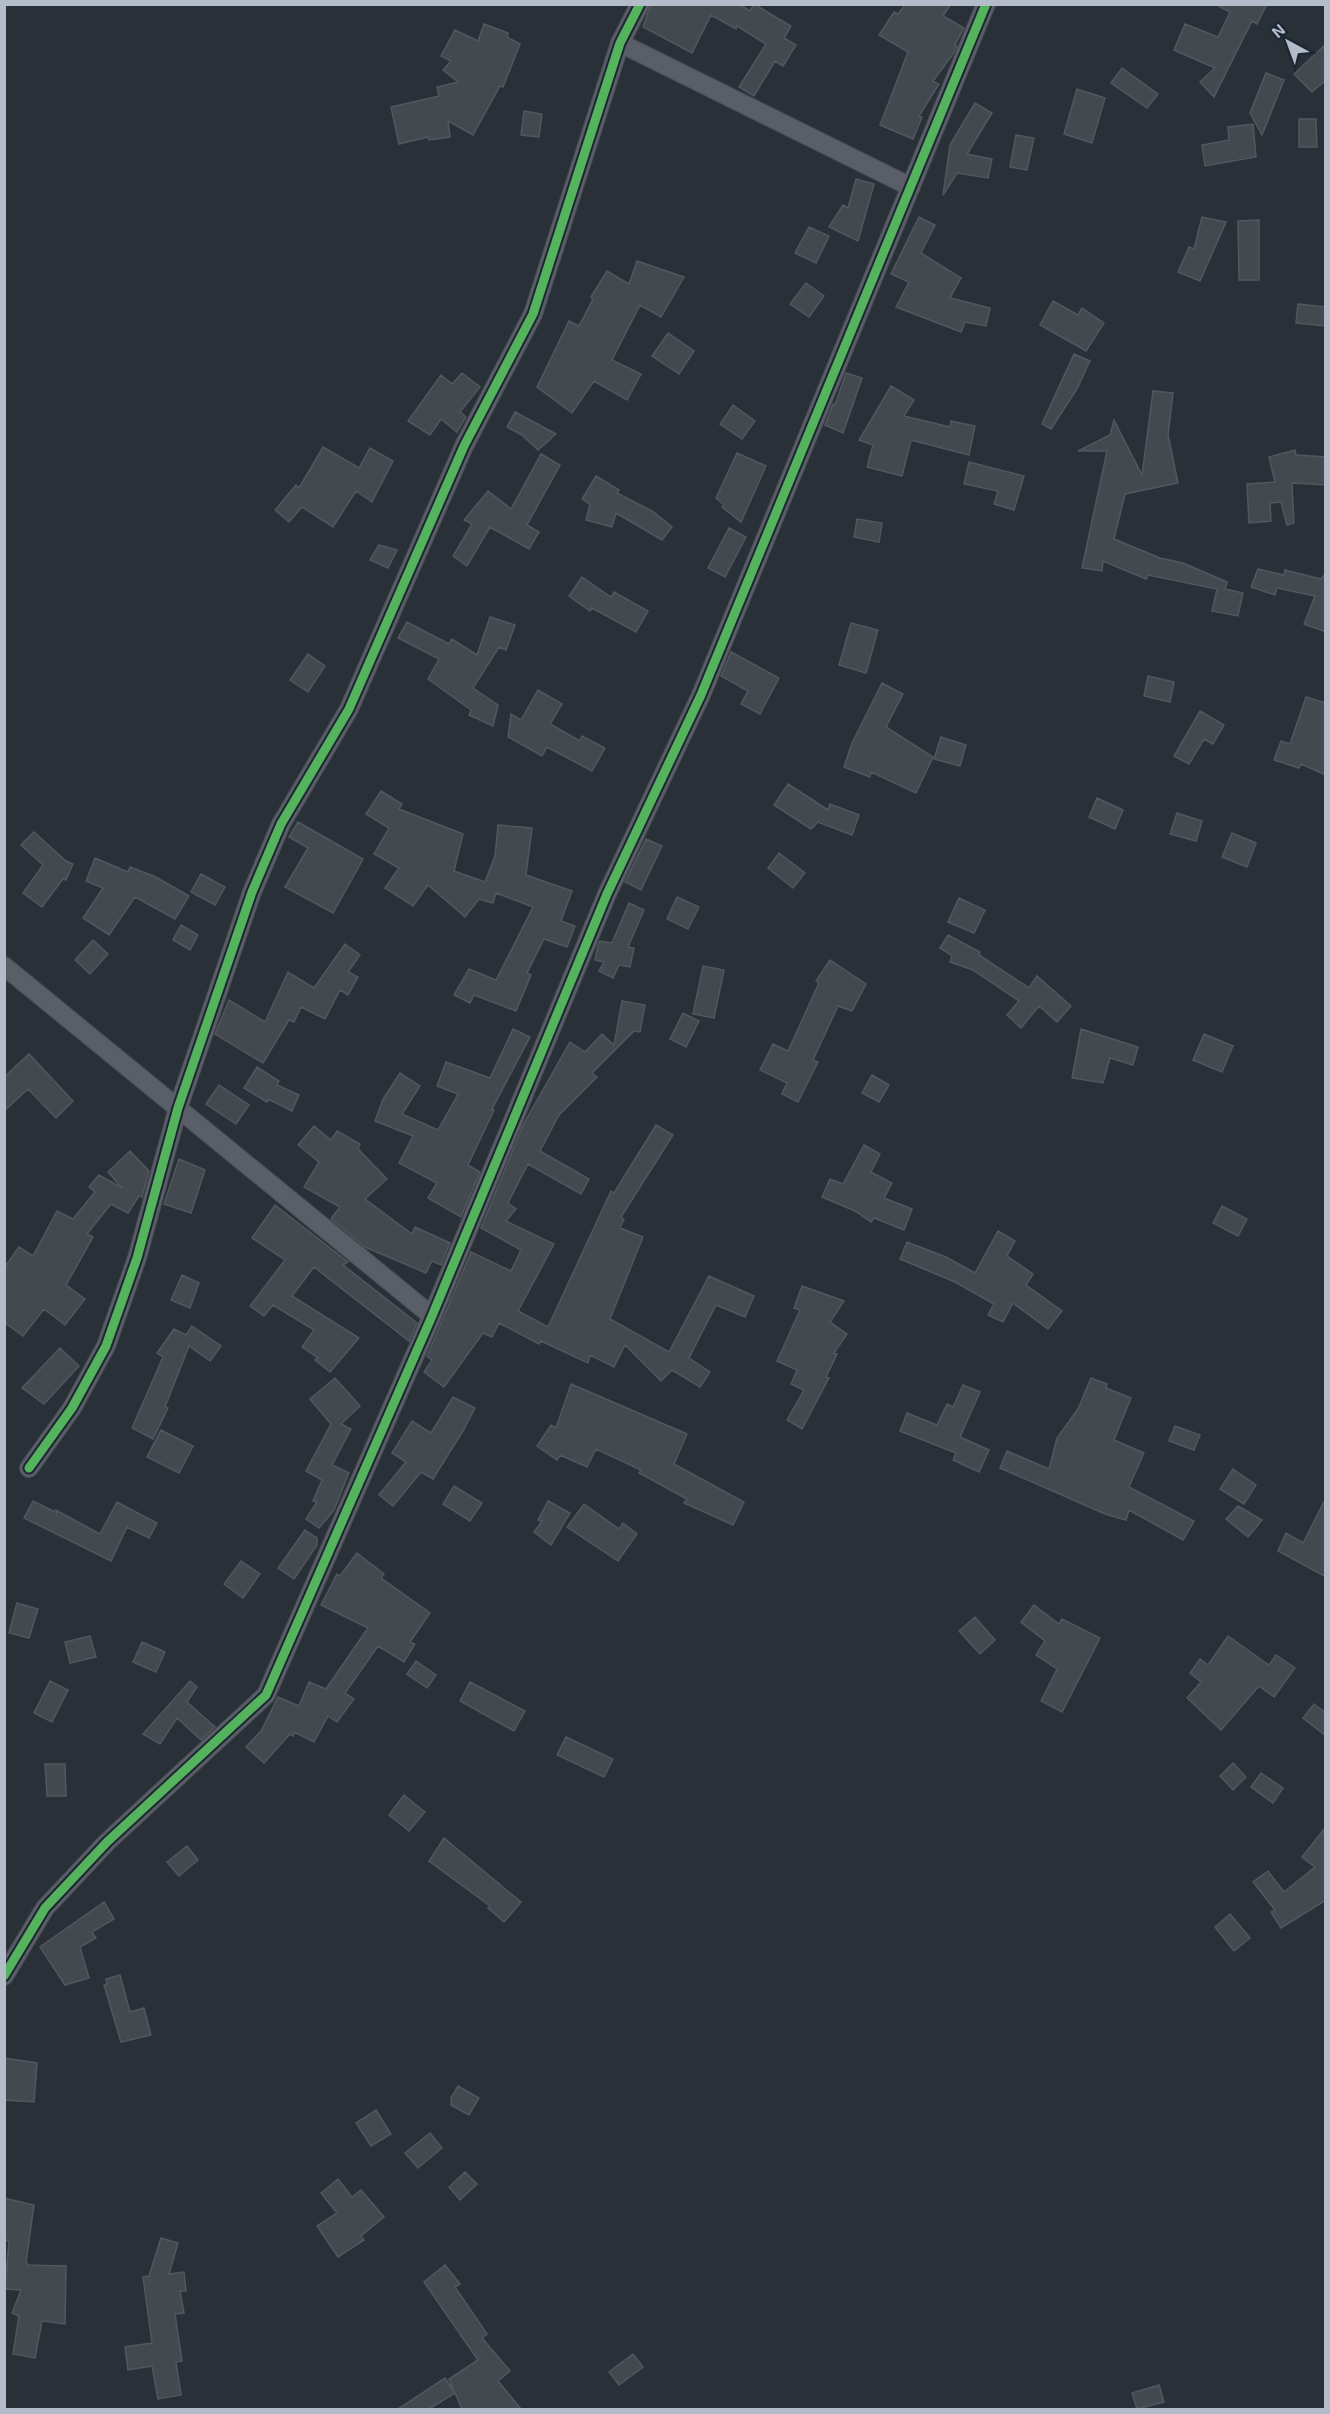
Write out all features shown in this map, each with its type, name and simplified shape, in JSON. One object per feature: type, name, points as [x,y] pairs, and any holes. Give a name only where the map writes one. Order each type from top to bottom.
[{"type":"street","points":[[29,1468],[72,1408],[106,1346],[137,1258],[178,1108],[252,892],[281,824],[349,709],[464,446],[533,314],[620,43],[640,4]]},
{"type":"street","points":[[4,1976],[53,1900],[107,1842],[266,1695],[432,1316],[607,894],[702,694],[986,4]]},
{"type":"street","points":[[620,43],[910,187]]},
{"type":"street","points":[[4,966],[432,1316]]},
{"type":"building","points":[[651,4],[739,4],[750,11],[754,4],[791,26],[784,38],[796,45],[783,66],[775,61],[754,96],[739,87],[766,44],[737,26],[736,29],[711,15],[692,53],[643,27]]},
{"type":"building","points":[[906,4],[951,4],[943,16],[964,28],[953,54],[933,81],[939,84],[919,116],[922,117],[913,139],[880,125],[908,52],[879,35],[894,12],[898,14]]},
{"type":"building","points":[[1215,4],[1267,4],[1257,24],[1252,21],[1214,97],[1200,82],[1215,68],[1174,50],[1185,24],[1218,37],[1230,12]]},
{"type":"building","points":[[484,24],[508,33],[507,37],[520,44],[503,87],[500,86],[473,135],[448,121],[450,137],[429,140],[428,137],[399,144],[391,107],[439,96],[437,87],[458,82],[443,70],[451,61],[441,56],[455,30],[478,41]]},
{"type":"building","points":[[1326,44],[1326,80],[1312,92],[1294,74]]},
{"type":"building","points":[[1122,68],[1158,94],[1147,108],[1111,83]]},
{"type":"building","points":[[1266,73],[1284,80],[1262,135],[1250,113]]},
{"type":"building","points":[[1077,89],[1105,98],[1092,143],[1064,134]]},
{"type":"building","points":[[975,103],[992,113],[967,154],[992,159],[988,178],[957,173],[943,195],[950,145]]},
{"type":"building","points":[[524,111],[542,114],[539,137],[521,135]]},
{"type":"building","points":[[1299,119],[1316,119],[1317,147],[1299,147]]},
{"type":"building","points":[[1253,124],[1256,157],[1205,166],[1202,145],[1229,140],[1228,127]]},
{"type":"building","points":[[1016,135],[1034,138],[1027,170],[1010,167]]},
{"type":"building","points":[[856,179],[874,184],[858,241],[829,227],[843,205],[848,208]]},
{"type":"building","points":[[919,217],[935,225],[921,253],[961,278],[950,298],[990,308],[986,326],[965,322],[961,332],[896,307],[909,282],[891,274]]},
{"type":"building","points":[[1202,217],[1226,222],[1200,281],[1178,272],[1189,247],[1194,249]]},
{"type":"building","points":[[1259,220],[1259,280],[1239,280],[1238,221]]},
{"type":"building","points":[[809,227],[829,236],[816,263],[795,253]]},
{"type":"building","points":[[637,261],[684,277],[661,317],[640,305],[612,360],[641,374],[627,400],[594,381],[572,413],[537,387],[569,321],[579,326],[593,299],[591,297],[607,271],[629,284]]},
{"type":"building","points":[[806,283],[824,296],[809,317],[790,304]]},
{"type":"building","points":[[1053,301],[1078,315],[1082,308],[1104,323],[1086,351],[1040,325]]},
{"type":"building","points":[[1298,304],[1326,307],[1326,326],[1296,323]]},
{"type":"building","points":[[668,333],[694,351],[679,374],[652,356]]},
{"type":"building","points":[[1074,354],[1090,361],[1077,389],[1051,429],[1042,424]]},
{"type":"building","points":[[462,373],[480,387],[460,412],[466,417],[457,432],[441,419],[430,435],[408,421],[441,375],[452,384]]},
{"type":"building","points":[[846,373],[862,378],[843,433],[825,425]]},
{"type":"building","points":[[891,386],[914,400],[904,416],[950,427],[951,421],[975,426],[969,455],[911,440],[902,476],[867,467],[873,445],[859,440]]},
{"type":"building","points":[[1153,391],[1173,393],[1168,435],[1178,483],[1125,494],[1114,539],[1160,558],[1183,563],[1227,582],[1225,589],[1243,593],[1238,616],[1212,611],[1217,589],[1148,575],[1146,579],[1103,561],[1102,571],[1082,568],[1107,451],[1078,451],[1110,435],[1114,420],[1142,475]]},
{"type":"building","points":[[733,405],[755,421],[742,439],[720,424]]},
{"type":"building","points":[[515,412],[556,434],[538,450],[522,435],[507,427]]},
{"type":"building","points":[[323,447],[359,468],[370,448],[393,461],[372,502],[356,491],[333,527],[302,507],[289,522],[275,510],[296,485],[299,488]]},
{"type":"building","points":[[1295,450],[1296,455],[1326,457],[1326,485],[1292,483],[1294,523],[1287,525],[1281,502],[1270,503],[1271,521],[1249,523],[1247,484],[1275,482],[1269,457]]},
{"type":"building","points":[[737,453],[766,466],[741,522],[722,507],[724,505],[716,498]]},
{"type":"building","points":[[541,454],[560,465],[527,525],[539,532],[529,549],[490,527],[467,566],[453,556],[472,524],[464,520],[488,491],[511,509]]},
{"type":"building","points":[[969,462],[1024,476],[1014,510],[994,504],[998,491],[964,484]]},
{"type":"building","points":[[596,476],[619,490],[617,493],[652,511],[672,527],[662,540],[616,513],[612,527],[586,520],[590,504],[582,499]]},
{"type":"building","points":[[857,519],[882,523],[879,542],[854,537]]},
{"type":"building","points":[[729,528],[746,537],[725,577],[708,568]]},
{"type":"building","points":[[379,545],[397,550],[388,568],[370,560]]},
{"type":"building","points":[[1258,569],[1284,575],[1285,570],[1321,579],[1326,573],[1326,632],[1304,624],[1315,596],[1277,588],[1275,595],[1251,587]]},
{"type":"building","points":[[582,577],[611,597],[614,592],[648,611],[636,632],[592,608],[590,611],[569,596]]},
{"type":"building","points":[[490,617],[515,625],[506,650],[499,647],[473,688],[498,705],[493,726],[469,715],[471,710],[428,679],[439,659],[398,638],[407,622],[449,644],[452,639],[477,655]]},
{"type":"building","points":[[851,623],[878,630],[866,673],[839,665]]},
{"type":"building","points":[[731,652],[779,678],[760,714],[741,704],[748,691],[721,676]]},
{"type":"building","points":[[308,654],[325,666],[308,692],[290,680]]},
{"type":"building","points":[[1148,676],[1174,682],[1170,702],[1144,696]]},
{"type":"building","points":[[882,683],[903,694],[886,727],[933,757],[916,793],[871,772],[870,777],[844,767],[852,743]]},
{"type":"building","points":[[538,690],[562,704],[550,724],[580,741],[582,736],[605,748],[592,771],[547,747],[542,756],[508,737],[511,714],[521,720]]},
{"type":"building","points":[[1306,697],[1326,703],[1326,775],[1301,764],[1299,768],[1274,760],[1281,741],[1290,744]]},
{"type":"building","points":[[1200,711],[1224,725],[1213,744],[1204,739],[1189,764],[1174,756]]},
{"type":"building","points":[[941,737],[966,745],[960,766],[934,759]]},
{"type":"building","points":[[788,784],[828,810],[830,804],[859,815],[852,835],[818,822],[811,829],[774,805]]},
{"type":"building","points":[[381,791],[402,804],[399,809],[463,834],[454,871],[485,882],[495,856],[498,825],[532,828],[526,875],[572,891],[561,921],[575,926],[567,947],[544,939],[527,973],[531,975],[516,1011],[474,995],[470,1003],[454,995],[469,969],[496,980],[533,907],[496,893],[493,903],[479,899],[465,917],[428,885],[413,906],[385,888],[399,868],[374,854],[389,828],[366,814]]},
{"type":"building","points":[[1097,798],[1123,810],[1115,829],[1089,817]]},
{"type":"building","points":[[1177,813],[1202,821],[1196,841],[1170,834]]},
{"type":"building","points":[[298,822],[363,859],[333,913],[285,887],[308,848],[289,837]]},
{"type":"building","points":[[34,832],[66,861],[73,864],[66,880],[63,879],[42,907],[23,893],[43,865],[21,845]]},
{"type":"building","points":[[1232,833],[1256,843],[1247,867],[1222,857]]},
{"type":"building","points":[[646,839],[662,846],[641,890],[625,882]]},
{"type":"building","points":[[779,853],[805,873],[793,888],[768,868]]},
{"type":"building","points":[[95,858],[128,872],[130,867],[156,877],[189,896],[175,919],[135,897],[109,935],[83,918],[103,888],[86,881]]},
{"type":"building","points":[[201,874],[225,887],[215,905],[191,892]]},
{"type":"building","points":[[677,897],[699,907],[688,929],[667,919]]},
{"type":"building","points":[[959,898],[985,910],[974,933],[948,922]]},
{"type":"building","points":[[629,903],[644,910],[628,947],[634,948],[630,967],[619,965],[613,978],[599,971],[604,962],[595,960],[598,945],[600,941],[612,943]]},
{"type":"building","points":[[181,925],[198,935],[190,950],[173,940]]},
{"type":"building","points":[[948,935],[980,952],[979,955],[1029,988],[1037,976],[1071,1006],[1057,1022],[1039,1006],[1021,1028],[1007,1015],[1019,1001],[973,970],[950,962],[952,956],[940,948]]},
{"type":"building","points":[[93,940],[108,954],[90,974],[75,960]]},
{"type":"building","points":[[345,944],[360,955],[348,972],[358,977],[348,995],[340,990],[325,1019],[301,1007],[294,1022],[289,1020],[263,1063],[215,1034],[229,1000],[265,1022],[288,972],[314,988]]},
{"type":"building","points":[[830,960],[866,984],[852,1011],[838,1006],[813,1060],[818,1062],[798,1102],[782,1094],[787,1083],[760,1070],[773,1044],[788,1051],[819,983],[816,981]]},
{"type":"building","points":[[703,966],[724,970],[714,1018],[693,1014]]},
{"type":"building","points":[[622,1001],[645,1005],[640,1032],[634,1031],[592,1073],[597,1077],[559,1115],[540,1151],[589,1179],[581,1194],[528,1164],[508,1203],[516,1209],[506,1221],[554,1244],[518,1311],[548,1327],[611,1191],[614,1193],[656,1125],[673,1135],[621,1217],[624,1219],[620,1228],[643,1237],[610,1319],[669,1352],[709,1276],[754,1296],[745,1317],[716,1305],[689,1358],[710,1372],[700,1387],[672,1370],[661,1381],[625,1345],[614,1367],[590,1355],[588,1363],[541,1341],[539,1344],[499,1323],[492,1337],[483,1333],[444,1387],[424,1372],[432,1360],[427,1356],[471,1252],[511,1271],[521,1250],[481,1228],[523,1125],[570,1042],[585,1052],[602,1034],[614,1045]]},
{"type":"building","points":[[683,1013],[699,1021],[686,1047],[670,1039]]},
{"type":"building","points":[[513,1029],[530,1037],[492,1109],[494,1110],[468,1165],[480,1172],[461,1217],[428,1198],[437,1183],[399,1163],[413,1136],[375,1121],[383,1099],[400,1073],[420,1086],[402,1114],[438,1130],[458,1094],[437,1086],[446,1062],[490,1078]]},
{"type":"building","points":[[1081,1029],[1138,1047],[1133,1065],[1110,1058],[1103,1083],[1072,1078]]},
{"type":"building","points":[[1204,1034],[1233,1046],[1222,1072],[1193,1060]]},
{"type":"building","points":[[29,1054],[73,1101],[56,1118],[28,1089],[4,1111],[4,1077]]},
{"type":"building","points":[[257,1067],[279,1081],[277,1085],[299,1095],[292,1111],[268,1099],[267,1102],[244,1088]]},
{"type":"building","points":[[872,1075],[889,1085],[879,1102],[862,1093]]},
{"type":"building","points":[[219,1085],[249,1105],[236,1124],[206,1104]]},
{"type":"building","points":[[314,1126],[331,1140],[337,1131],[360,1144],[358,1149],[387,1179],[365,1199],[412,1234],[415,1227],[450,1243],[441,1265],[432,1261],[426,1273],[365,1247],[331,1219],[340,1207],[304,1187],[319,1162],[298,1145]]},
{"type":"building","points":[[864,1145],[880,1154],[871,1172],[892,1183],[884,1198],[912,1209],[904,1230],[874,1218],[871,1222],[855,1211],[822,1197],[830,1179],[843,1184]]},
{"type":"building","points":[[130,1151],[149,1171],[142,1197],[139,1196],[128,1213],[111,1204],[87,1234],[93,1237],[66,1285],[85,1299],[65,1325],[44,1309],[23,1336],[4,1322],[4,1268],[19,1247],[33,1256],[57,1211],[73,1219],[95,1192],[89,1187],[99,1175],[122,1188],[108,1172]]},
{"type":"building","points":[[179,1159],[205,1170],[191,1213],[164,1204]]},
{"type":"building","points":[[275,1205],[348,1262],[343,1265],[417,1323],[409,1341],[314,1267],[292,1296],[359,1338],[330,1372],[315,1360],[318,1358],[302,1347],[314,1330],[273,1305],[264,1316],[250,1306],[285,1260],[252,1238]]},
{"type":"building","points":[[1222,1206],[1247,1219],[1238,1236],[1213,1223]]},
{"type":"building","points":[[998,1231],[1015,1241],[1007,1256],[1033,1274],[1026,1285],[1062,1311],[1048,1329],[1013,1303],[1003,1322],[988,1315],[994,1304],[955,1282],[900,1259],[907,1242],[946,1257],[975,1273]]},
{"type":"building","points":[[182,1275],[199,1283],[190,1308],[171,1300]]},
{"type":"building","points":[[802,1286],[844,1301],[830,1322],[847,1334],[834,1353],[837,1354],[826,1377],[829,1378],[802,1429],[787,1420],[804,1390],[791,1384],[797,1370],[777,1361],[800,1310],[794,1308]]},
{"type":"building","points":[[192,1326],[221,1346],[210,1361],[189,1346],[165,1407],[168,1408],[153,1439],[132,1428],[163,1357],[157,1353],[174,1329],[186,1335]]},
{"type":"building","points":[[60,1348],[79,1366],[44,1404],[22,1388]]},
{"type":"building","points":[[335,1378],[360,1406],[341,1424],[351,1429],[332,1465],[349,1473],[334,1510],[319,1528],[306,1519],[317,1502],[313,1501],[322,1480],[306,1471],[331,1424],[310,1399]]},
{"type":"building","points":[[1091,1378],[1107,1384],[1106,1388],[1131,1398],[1114,1440],[1144,1453],[1129,1487],[1194,1521],[1183,1540],[1129,1510],[1126,1520],[1105,1514],[1000,1468],[1007,1451],[1049,1469],[1057,1438],[1078,1409]]},
{"type":"building","points":[[571,1384],[687,1434],[674,1464],[744,1502],[733,1525],[684,1503],[687,1499],[639,1473],[641,1470],[596,1449],[587,1467],[560,1455],[557,1460],[537,1446],[551,1425],[556,1428]]},
{"type":"building","points":[[963,1385],[980,1392],[960,1437],[989,1450],[979,1472],[953,1460],[956,1453],[900,1431],[907,1413],[937,1425],[947,1404],[953,1407]]},
{"type":"building","points":[[453,1397],[475,1408],[463,1431],[433,1479],[421,1472],[393,1506],[379,1495],[406,1462],[392,1453],[412,1421],[431,1433]]},
{"type":"building","points":[[1175,1426],[1200,1435],[1194,1450],[1169,1441]]},
{"type":"building","points":[[161,1430],[193,1446],[179,1473],[147,1457]]},
{"type":"building","points":[[1233,1469],[1256,1485],[1244,1504],[1220,1489]]},
{"type":"building","points":[[454,1486],[482,1503],[470,1521],[443,1504]]},
{"type":"building","points":[[1326,1498],[1326,1577],[1278,1551],[1286,1533],[1303,1543]]},
{"type":"building","points":[[33,1501],[57,1513],[56,1510],[100,1534],[117,1502],[157,1523],[149,1538],[127,1527],[111,1561],[24,1518]]},
{"type":"building","points":[[548,1501],[570,1513],[551,1545],[534,1532],[542,1521],[538,1520]]},
{"type":"building","points":[[584,1504],[619,1529],[623,1523],[637,1534],[618,1561],[567,1527]]},
{"type":"building","points":[[1238,1506],[1262,1520],[1248,1537],[1226,1519]]},
{"type":"building","points":[[305,1530],[317,1538],[317,1545],[294,1579],[278,1568]]},
{"type":"building","points":[[357,1553],[384,1574],[381,1578],[430,1613],[410,1642],[415,1644],[404,1662],[378,1646],[345,1693],[354,1699],[337,1722],[328,1716],[314,1742],[294,1732],[293,1736],[290,1734],[264,1763],[246,1747],[261,1731],[278,1697],[299,1706],[309,1682],[326,1689],[368,1628],[321,1605],[337,1574],[340,1576]]},
{"type":"building","points":[[241,1561],[260,1574],[243,1598],[224,1584]]},
{"type":"building","points":[[17,1603],[38,1609],[29,1638],[9,1633]]},
{"type":"building","points":[[1034,1605],[1059,1624],[1062,1619],[1100,1638],[1062,1712],[1041,1701],[1057,1669],[1036,1655],[1045,1641],[1021,1622]]},
{"type":"building","points":[[975,1617],[995,1640],[980,1654],[959,1631]]},
{"type":"building","points":[[90,1636],[96,1657],[70,1663],[65,1642]]},
{"type":"building","points":[[1228,1636],[1269,1665],[1276,1655],[1295,1668],[1274,1697],[1259,1686],[1221,1730],[1187,1698],[1201,1682],[1190,1673],[1200,1659],[1208,1665]]},
{"type":"building","points":[[142,1642],[165,1652],[156,1672],[133,1662]]},
{"type":"building","points":[[416,1661],[436,1675],[427,1688],[407,1674]]},
{"type":"building","points":[[50,1681],[68,1690],[52,1722],[34,1713]]},
{"type":"building","points":[[190,1681],[197,1687],[187,1702],[215,1727],[201,1740],[177,1718],[160,1744],[143,1734]]},
{"type":"building","points":[[470,1682],[525,1711],[514,1731],[460,1701]]},
{"type":"building","points":[[1314,1704],[1326,1713],[1326,1736],[1303,1718]]},
{"type":"building","points":[[566,1737],[613,1759],[604,1777],[557,1755]]},
{"type":"building","points":[[1233,1763],[1246,1777],[1233,1790],[1220,1776]]},
{"type":"building","points":[[45,1764],[65,1764],[66,1796],[47,1796]]},
{"type":"building","points":[[1261,1773],[1283,1788],[1273,1803],[1251,1787]]},
{"type":"building","points":[[404,1795],[425,1812],[409,1831],[389,1815]]},
{"type":"building","points":[[1326,1827],[1326,1900],[1281,1928],[1271,1912],[1275,1910],[1253,1882],[1268,1871],[1284,1892],[1315,1867],[1302,1857]]},
{"type":"building","points":[[444,1838],[521,1902],[504,1922],[488,1908],[490,1906],[429,1861]]},
{"type":"building","points":[[187,1846],[198,1860],[179,1876],[167,1862]]},
{"type":"building","points":[[104,1902],[114,1919],[92,1932],[96,1938],[80,1947],[89,1978],[65,1985],[40,1947]]},
{"type":"building","points":[[1230,1914],[1250,1938],[1234,1951],[1215,1927]]},
{"type":"building","points":[[120,1975],[130,2012],[144,2008],[151,2035],[121,2042],[104,1985],[107,1984],[106,1979]]},
{"type":"building","points":[[4,2058],[37,2063],[34,2102],[4,2100]]},
{"type":"building","points":[[458,2086],[479,2098],[469,2115],[451,2105],[451,2098]]},
{"type":"building","points":[[376,2110],[391,2134],[371,2146],[356,2123]]},
{"type":"building","points":[[430,2133],[442,2148],[418,2168],[405,2153]]},
{"type":"building","points":[[465,2172],[477,2184],[460,2200],[449,2187]]},
{"type":"building","points":[[338,2179],[352,2197],[361,2190],[384,2217],[361,2236],[364,2240],[338,2257],[317,2226],[337,2213],[321,2193]]},
{"type":"building","points":[[4,2198],[34,2205],[26,2262],[28,2265],[66,2266],[65,2324],[42,2321],[35,2358],[13,2354],[19,2316],[12,2313],[21,2290],[5,2289],[9,2241],[4,2240]]},
{"type":"building","points":[[161,2238],[178,2243],[169,2274],[184,2272],[186,2291],[180,2291],[184,2313],[175,2314],[182,2361],[176,2362],[181,2395],[158,2399],[152,2366],[128,2370],[125,2347],[152,2343],[143,2277],[149,2276]]},
{"type":"building","points":[[445,2265],[460,2284],[455,2287],[487,2334],[482,2338],[510,2371],[498,2381],[521,2409],[462,2409],[455,2393],[429,2409],[398,2409],[445,2378],[454,2392],[449,2379],[478,2360],[424,2282]]},
{"type":"building","points":[[633,2354],[643,2367],[619,2385],[609,2372]]},
{"type":"building","points":[[1159,2385],[1164,2402],[1137,2409],[1132,2393]]},
{"type":"cycle path","points":[[29,1468],[72,1408],[106,1346],[137,1258],[178,1108],[252,892],[281,824],[349,709],[464,446],[533,314],[620,43],[640,4]]},
{"type":"cycle path","points":[[4,1976],[45,1908],[107,1842],[266,1695],[432,1316],[607,894],[701,695],[986,4]]}]
